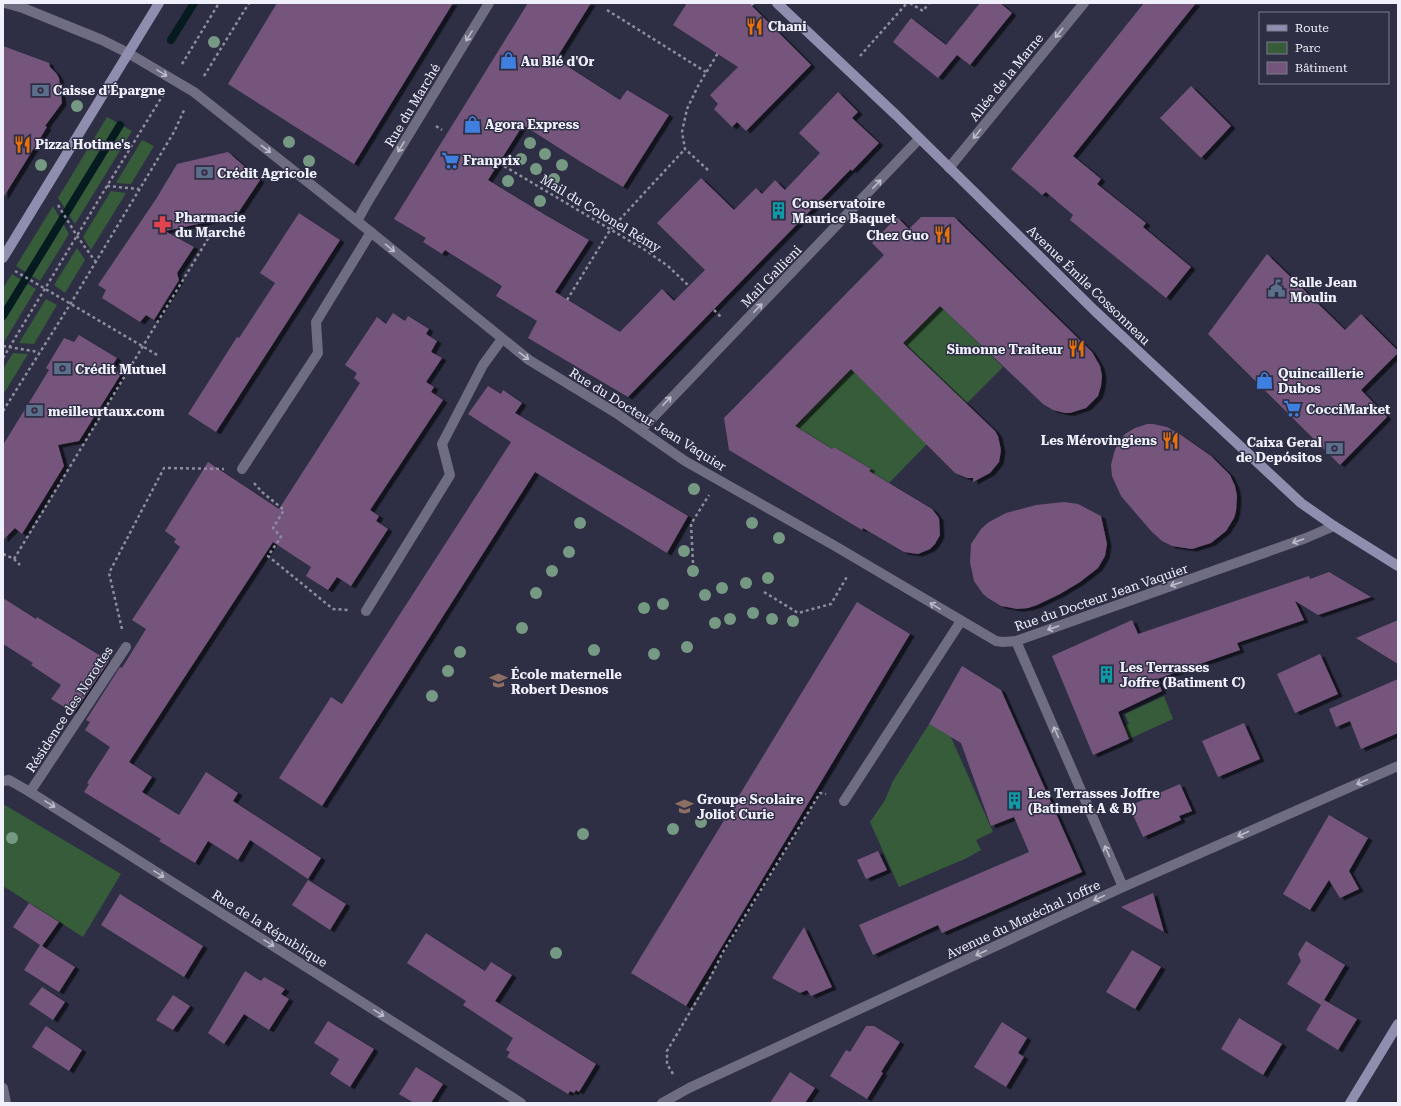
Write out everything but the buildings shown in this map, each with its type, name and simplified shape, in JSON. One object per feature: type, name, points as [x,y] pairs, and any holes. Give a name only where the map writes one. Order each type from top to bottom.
[{"type":"street","name":"Rue du Docteur Jean Vaquier","points":[[5,3],[23,8],[74,28],[128,53],[194,92],[530,360],[616,413],[685,461],[835,546],[996,641],[1016,641],[1306,538],[1334,526]]},
{"type":"street","points":[[3,258],[159,3]]},
{"type":"street","name":"Rue du Marché","points":[[357,221],[367,202],[489,3]]},
{"type":"street","name":"Avenue Émile Cossonneau","points":[[777,3],[920,139],[1095,311],[1301,503],[1334,526],[1398,566]]},
{"type":"street","name":"Allée de la Marne","points":[[949,168],[1084,3]]},
{"type":"street","name":"Mail Gallieni","points":[[641,430],[920,139]]},
{"type":"street","points":[[242,469],[318,353],[316,322],[371,232]]},
{"type":"street","points":[[366,611],[450,475],[442,444],[483,366],[502,339]]},
{"type":"street","points":[[844,801],[961,621]]},
{"type":"street","points":[[1016,641],[1123,887]]},
{"type":"street","name":"Résidence des Norottes","points":[[30,792],[126,647]]},
{"type":"street","name":"Avenue du Maréchal Joffre","points":[[662,1103],[689,1088],[1123,887],[1398,766]]},
{"type":"street","name":"Rue de la République","points":[[3,781],[9,780],[30,792],[520,1103]]},
{"type":"street","points":[[1350,1103],[1398,1024]]},
{"type":"street","points":[[3,1088],[6,1103]]},
{"type":"path","points":[[180,67],[219,3]]},
{"type":"path","points":[[3,411],[71,303],[174,132],[194,92],[249,3]]},
{"type":"path","points":[[847,69],[909,3],[923,11],[929,3]]},
{"type":"path","points":[[607,10],[706,72]]},
{"type":"path","points":[[708,170],[685,149],[682,132],[687,109],[706,72],[718,53]]},
{"type":"path","points":[[3,358],[106,186],[165,92]]},
{"type":"path","points":[[567,300],[610,230],[685,149]]},
{"type":"path","name":"Mail du Colonel Rémy","points":[[499,163],[668,266],[689,286]]},
{"type":"path","points":[[106,186],[139,189]]},
{"type":"path","points":[[56,201],[76,236],[95,261]]},
{"type":"path","points":[[14,559],[209,237]]},
{"type":"path","points":[[14,270],[159,356]]},
{"type":"path","points":[[3,346],[40,352]]},
{"type":"path","name":"Résidence des Norottes","points":[[126,647],[109,572],[164,468],[242,469]]},
{"type":"path","points":[[242,469],[262,492],[284,510],[273,528],[281,537],[268,556],[333,609],[366,611]]},
{"type":"path","points":[[693,563],[691,524],[710,494]]},
{"type":"path","points":[[3,554],[14,559],[20,565]]},
{"type":"path","points":[[764,592],[798,613],[831,604],[848,574]]},
{"type":"path","points":[[673,1074],[667,1064],[667,1051],[709,980],[723,952],[820,793],[844,801]]},
{"type":"green space","points":[[107,117],[132,131],[75,224],[58,198]]},
{"type":"green space","points":[[142,140],[154,146],[131,184],[116,183]]},
{"type":"green space","points":[[111,191],[126,193],[91,250],[83,237]]},
{"type":"green space","points":[[53,206],[69,234],[40,281],[16,266]]},
{"type":"green space","points":[[77,248],[85,260],[65,293],[54,285]]},
{"type":"green space","points":[[12,274],[36,289],[3,342],[3,288]]},
{"type":"green space","points":[[46,299],[57,305],[34,344],[19,343]]},
{"type":"green space","points":[[940,306],[1003,367],[966,404],[890,330],[911,317],[920,326]]},
{"type":"green space","points":[[13,353],[28,354],[3,395],[3,369]]},
{"type":"green space","points":[[851,369],[927,444],[889,483],[869,471],[870,469],[834,447],[832,449],[795,426]]},
{"type":"green space","points":[[1164,696],[1173,719],[1129,739],[1124,727],[1129,724],[1125,714]]},
{"type":"green space","points":[[929,724],[950,735],[993,832],[976,840],[981,850],[967,858],[899,887],[870,822],[885,800],[893,781]]},
{"type":"green space","points":[[3,804],[121,874],[83,937],[3,886]]},
{"type":"waterway","points":[[171,40],[194,3]]},
{"type":"waterway","points":[[3,316],[120,125]]},
{"type":"place","name":"Chani","points":[[755,26]]},
{"type":"place","name":"Au Blé d'Or","points":[[508,61]]},
{"type":"place","name":"Caisse d'Épargne","points":[[40,90]]},
{"type":"place","name":"Agora Express","points":[[472,124]]},
{"type":"place","name":"Pizza Hotime's","points":[[22,144]]},
{"type":"place","name":"Franprix","points":[[450,160]]},
{"type":"place","name":"Crédit Agricole","points":[[204,173]]},
{"type":"place","name":"Conservatoire Maurice Baquet","points":[[779,210]]},
{"type":"place","name":"Pharmacie du Marché","points":[[162,224]]},
{"type":"place","name":"Chez Guo","points":[[942,235]]},
{"type":"place","name":"Salle Jean Moulin","points":[[1277,289]]},
{"type":"place","name":"Simonne Traiteur","points":[[1076,349]]},
{"type":"place","name":"Crédit Mutuel","points":[[62,369]]},
{"type":"place","name":"Quincaillerie Dubos","points":[[1265,380]]},
{"type":"place","name":"CocciMarket","points":[[1293,409]]},
{"type":"place","name":"meilleurtaux.com","points":[[35,411]]},
{"type":"place","name":"Les Mérovingiens","points":[[1170,440]]},
{"type":"place","name":"Caixa Geral de Depósitos","points":[[1335,449]]},
{"type":"place","name":"Les Terrasses Joffre (Batiment C)","points":[[1107,674]]},
{"type":"place","name":"École maternelle Robert Desnos","points":[[498,681]]},
{"type":"place","name":"Les Terrasses Joffre (Batiment A & B)","points":[[1015,800]]},
{"type":"place","name":"Groupe Scolaire Joliot Curie","points":[[684,806]]}]
